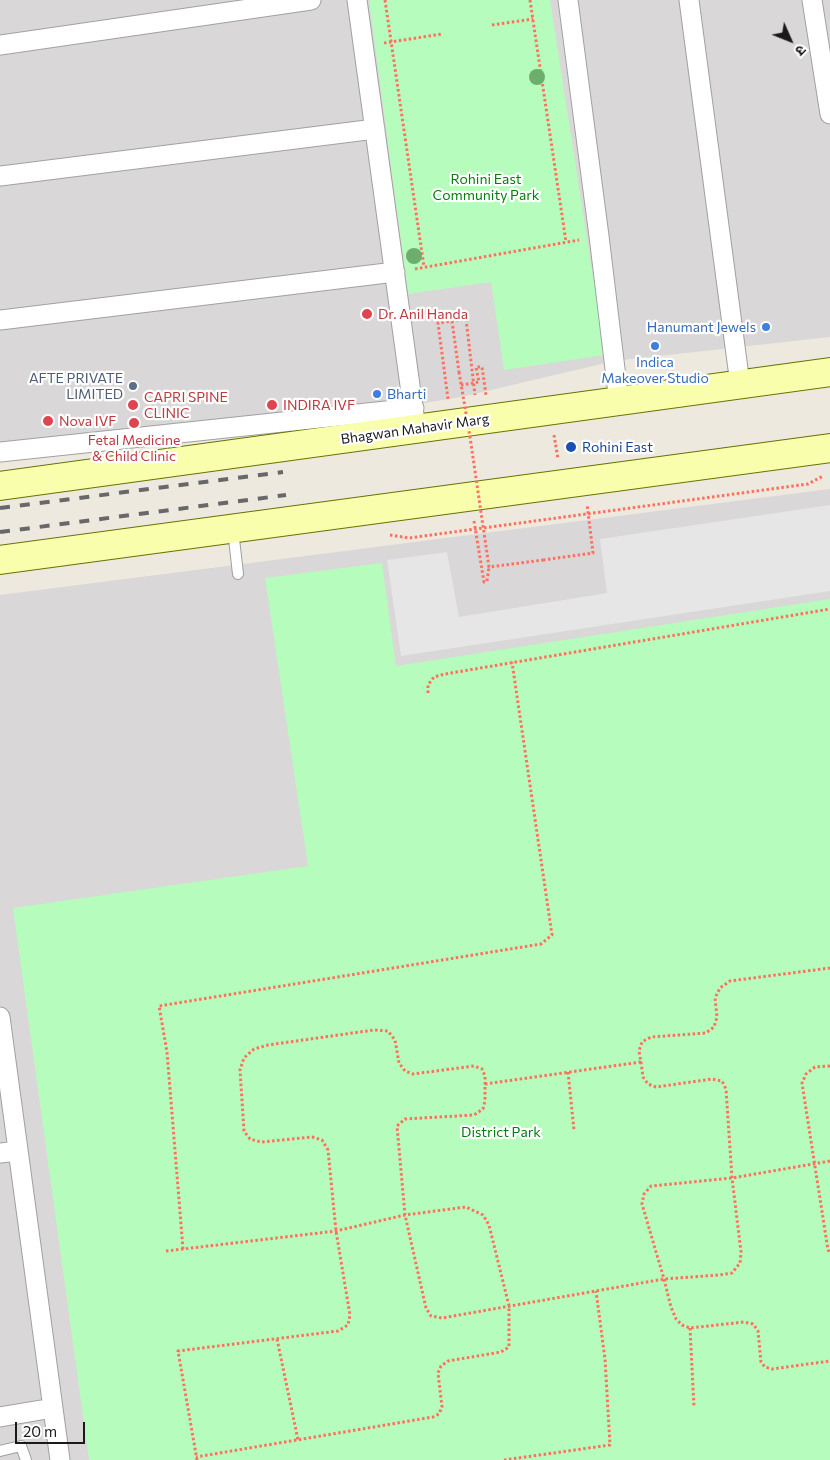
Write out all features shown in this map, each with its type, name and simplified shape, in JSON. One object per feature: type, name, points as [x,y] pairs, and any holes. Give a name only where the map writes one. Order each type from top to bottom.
[{"type":"main road","name":"Bhagwan Mahavir Marg","points":[[0,486],[415,418],[476,431],[619,402],[830,372]]},
{"type":"main road","points":[[0,560],[830,448]]},
{"type":"street","points":[[0,45],[311,0]]},
{"type":"street","points":[[0,452],[415,418],[357,0]]},
{"type":"street","points":[[568,0],[600,236],[619,402]]},
{"type":"street","points":[[689,0],[740,384]]},
{"type":"street","points":[[812,0],[830,114]]},
{"type":"street","points":[[0,176],[375,130]]},
{"type":"street","points":[[0,320],[395,272]]},
{"type":"street","points":[[0,1017],[9,1152],[54,1408],[60,1460]]},
{"type":"street","points":[[0,1417],[54,1408]]},
{"type":"lane","points":[[233,529],[238,574]]},
{"type":"lane","points":[[0,1451],[21,1446],[26,1460]]},
{"type":"path","points":[[384,0],[424,267],[600,236]]},
{"type":"path","points":[[530,0],[566,242]]},
{"type":"path","points":[[492,25],[533,20]]},
{"type":"path","points":[[363,46],[442,34]]},
{"type":"path","points":[[444,369],[438,324],[466,319],[476,431],[476,483],[489,567],[487,581],[484,582],[474,517]]},
{"type":"path","points":[[452,321],[461,385],[476,431]]},
{"type":"path","points":[[461,385],[479,382],[476,367],[482,367]]},
{"type":"path","points":[[554,434],[558,461]]},
{"type":"path","points":[[476,483],[484,482]]},
{"type":"path","points":[[489,567],[593,553],[584,482]]},
{"type":"path","points":[[428,693],[428,684],[434,677],[445,674],[830,609]]},
{"type":"path","points":[[183,1249],[167,1052],[159,1006],[541,944],[552,935],[512,662]]},
{"type":"path","points":[[166,1251],[336,1231],[405,1215],[466,1208],[483,1215],[489,1225],[509,1306],[509,1347],[501,1352],[448,1361],[441,1366],[438,1372],[442,1408],[439,1414],[433,1417],[197,1458],[178,1351],[338,1331],[348,1325],[350,1315],[336,1231],[328,1150],[322,1140],[312,1137],[261,1142],[250,1139],[244,1131],[240,1070],[244,1058],[254,1049],[268,1045],[381,1030],[388,1031],[395,1040],[399,1064],[405,1071],[413,1074],[474,1066],[482,1069],[486,1076],[485,1101],[482,1109],[474,1115],[405,1119],[397,1126],[405,1215],[426,1308],[431,1316],[442,1318],[509,1306],[664,1279],[732,1273],[740,1263],[741,1252],[732,1178],[726,1089],[722,1081],[712,1079],[656,1087],[648,1084],[644,1077],[639,1051],[642,1042],[651,1036],[706,1033],[714,1027],[717,1018],[715,998],[720,988],[730,981],[830,968]]},
{"type":"path","points":[[485,1084],[641,1062]]},
{"type":"path","points":[[830,1066],[815,1068],[806,1074],[802,1083],[828,1250],[830,1252]]},
{"type":"path","points":[[568,1072],[574,1130]]},
{"type":"path","points":[[830,1161],[732,1178],[651,1186],[644,1194],[642,1204],[664,1279],[670,1307],[676,1319],[682,1325],[690,1328],[744,1322],[753,1324],[758,1331],[761,1362],[765,1367],[772,1369],[830,1361]]},
{"type":"path","points":[[504,1460],[610,1445],[605,1359],[596,1291]]},
{"type":"path","points":[[690,1328],[694,1407]]},
{"type":"path","points":[[277,1339],[298,1440]]},
{"type":"shaded area","points":[[0,0],[830,0],[830,337],[614,361],[461,397],[424,403],[0,457]]},
{"type":"shaded area","name":"District Park","points":[[830,489],[830,1460],[0,1460],[0,595]]},
{"type":"shaded area","points":[[830,505],[830,591],[401,656],[387,560],[447,552],[459,617],[607,593],[600,539]]},
{"type":"green space","name":"Rohini East Community Park","points":[[369,0],[550,0],[605,355],[504,370],[491,282],[408,294]]},
{"type":"green space","name":"District Park","points":[[382,563],[396,666],[830,599],[830,1460],[89,1460],[13,908],[308,866],[265,578]]},
{"type":"railway","points":[[0,508],[283,472]]},
{"type":"railway","points":[[0,532],[286,495]]},
{"type":"place","name":"Dr. Anil Handa","points":[[367,314]]},
{"type":"place","name":"Hanumant Jewels","points":[[766,327]]},
{"type":"place","name":"Indica Makeover Studio","points":[[655,346]]},
{"type":"place","name":"AFTE PRIVATE LIMITED","points":[[133,386]]},
{"type":"place","name":"Bharti","points":[[377,394]]},
{"type":"place","name":"CAPRI SPINE CLINIC","points":[[133,405]]},
{"type":"place","name":"INDIRA IVF","points":[[272,405]]},
{"type":"place","name":"Nova IVF","points":[[48,421]]},
{"type":"place","name":"Fetal Medicine & Child Clinic","points":[[134,423]]},
{"type":"place","name":"Rohini East","points":[[571,447]]}]
